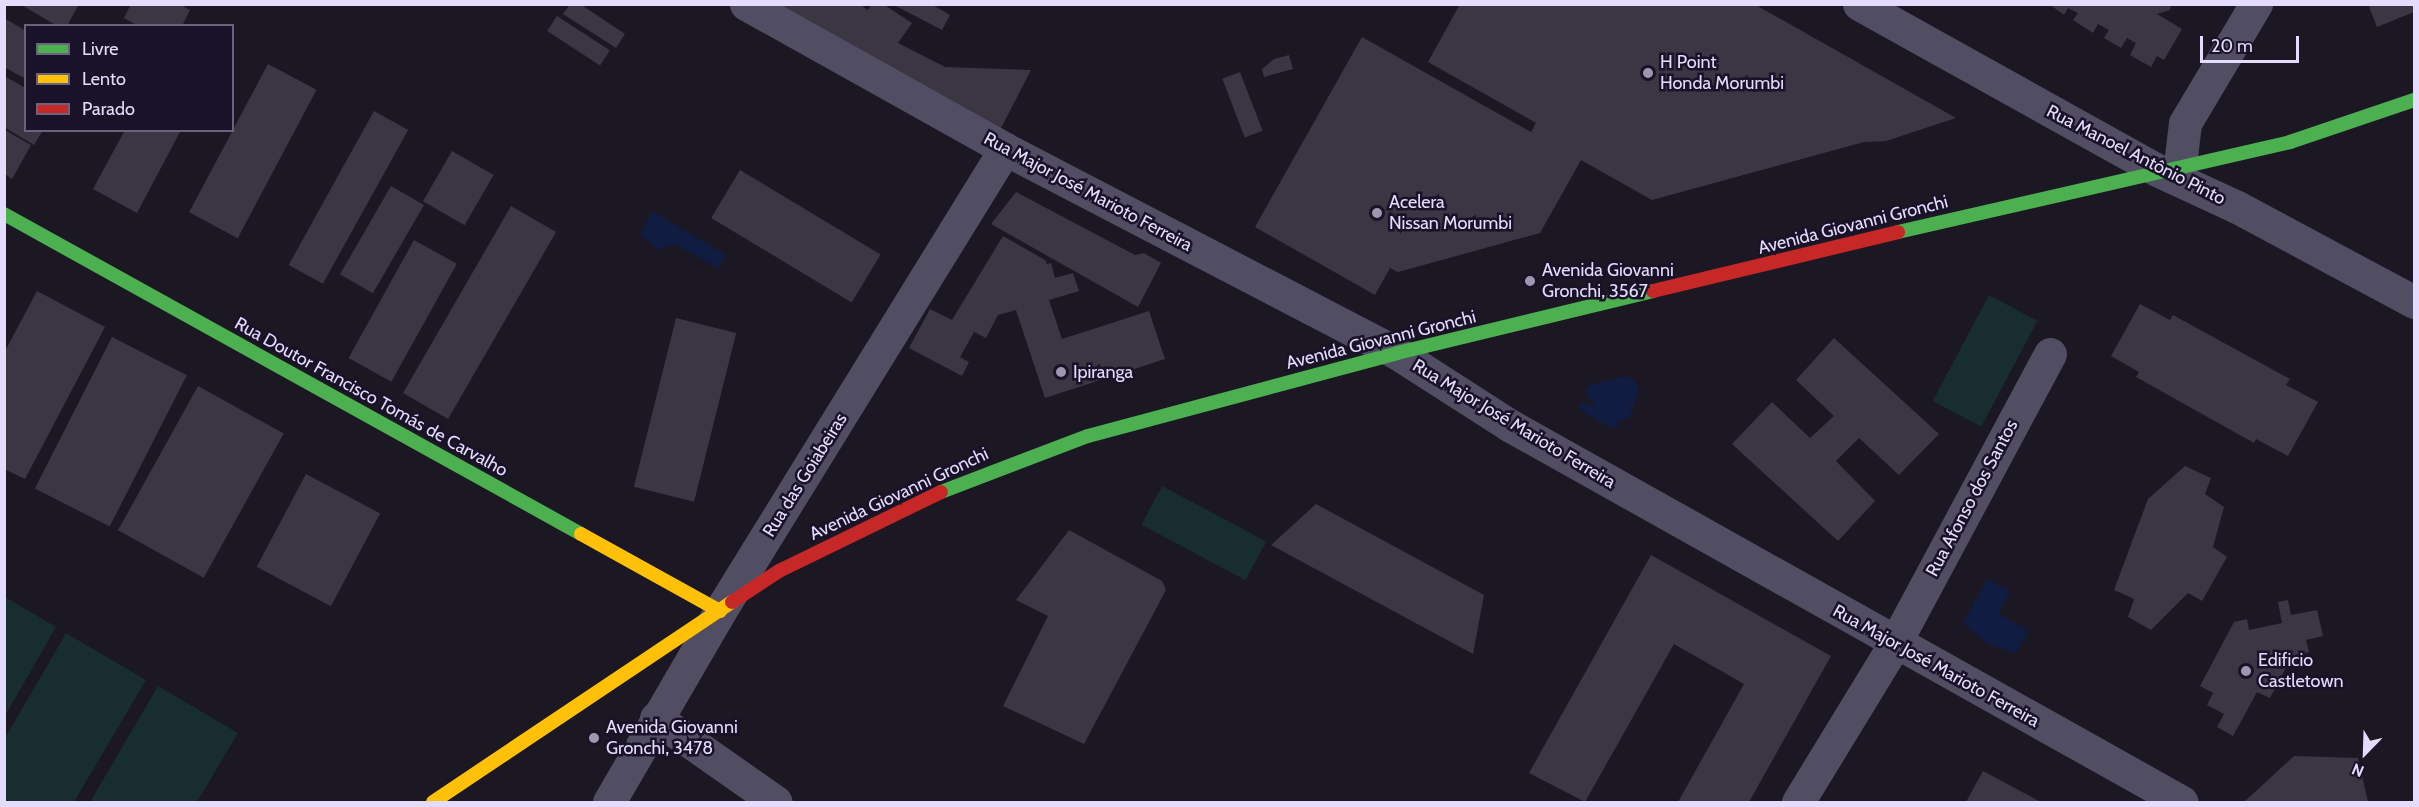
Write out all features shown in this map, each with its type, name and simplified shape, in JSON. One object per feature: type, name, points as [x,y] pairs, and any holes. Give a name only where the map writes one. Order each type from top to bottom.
[{"type":"main road","name":"Avenida Giovanni Gronchi","points":[[433,802],[779,571],[966,480],[1088,436],[1397,353],[2169,168],[2290,142],[2415,100]]},
{"type":"main road","name":"Rua Doutor Francisco Tomás de Carvalho","points":[[4,214],[720,611]]},
{"type":"street","name":"Rua Major José Marioto Ferreira","points":[[746,4],[1005,149],[1397,353],[1509,425],[1894,643],[2182,802]]},
{"type":"street","name":"Rua Manoel Antônio Pinto","points":[[1859,4],[2169,168],[2415,302]]},
{"type":"street","points":[[2169,168],[2186,123],[2256,4]]},
{"type":"street","name":"Rua das Goiabeiras","points":[[609,802],[720,611],[1005,149]]},
{"type":"street","name":"Rua Afonso dos Santos","points":[[1798,802],[1894,643],[2050,354]]},
{"type":"street","points":[[656,718],[776,802]]},
{"type":"green space","points":[[1989,295],[2038,321],[1981,427],[1933,401]]},
{"type":"green space","points":[[1162,486],[1266,541],[1246,580],[1141,525]]},
{"type":"green space","points":[[5,597],[56,627],[5,716]]},
{"type":"green space","points":[[66,633],[146,680],[74,802],[5,802],[5,738]]},
{"type":"green space","points":[[158,686],[238,733],[197,802],[90,802]]},
{"type":"water","points":[[652,211],[726,255],[719,268],[673,244],[658,250],[640,235]]},
{"type":"water","points":[[1627,376],[1636,382],[1639,391],[1629,418],[1614,422],[1622,427],[1611,428],[1579,409],[1579,402],[1595,407],[1586,392],[1590,385]]},
{"type":"water","points":[[1987,579],[2010,591],[1998,614],[2029,631],[2016,654],[1988,644],[1963,623]]},
{"type":"building","points":[[20,4],[79,4],[68,24],[54,24]]},
{"type":"building","points":[[131,4],[179,4],[190,10],[183,24],[134,24],[124,18]]},
{"type":"building","points":[[570,4],[580,4],[625,34],[616,48],[563,14]]},
{"type":"building","points":[[769,4],[859,4],[868,10],[872,4],[883,4],[912,23],[898,43],[945,67],[1031,70],[998,134]]},
{"type":"building","points":[[892,4],[931,4],[950,15],[942,30]]},
{"type":"building","points":[[1460,4],[1754,4],[1956,118],[1886,141],[1864,142],[1652,200],[1581,160],[1540,233],[1398,272],[1390,268],[1375,295],[1255,227],[1362,37],[1531,132],[1536,123],[1428,62]]},
{"type":"building","points":[[2049,4],[2171,4],[2170,10],[2157,14],[2182,29],[2164,60],[2157,56],[2151,67],[2130,55],[2136,43],[2127,38],[2121,48],[2104,38],[2109,30],[2098,24],[2093,33],[2073,20],[2078,13],[2068,8],[2064,15]]},
{"type":"building","points":[[2368,4],[2414,4],[2414,12],[2377,27]]},
{"type":"building","points":[[557,16],[610,50],[600,65],[547,31]]},
{"type":"building","points":[[4,18],[24,30],[24,78],[4,67]]},
{"type":"building","points":[[1289,55],[1293,69],[1264,77],[1262,69],[1274,59]]},
{"type":"building","points":[[268,64],[317,90],[238,238],[189,212],[232,132],[234,132],[234,128]]},
{"type":"building","points":[[1240,72],[1263,131],[1245,138],[1222,79]]},
{"type":"building","points":[[4,76],[24,87],[24,132],[42,132],[34,145],[4,127]]},
{"type":"building","points":[[374,111],[408,130],[323,284],[289,265]]},
{"type":"building","points":[[5,130],[31,145],[12,179],[5,174]]},
{"type":"building","points":[[124,132],[180,132],[137,213],[93,189]]},
{"type":"building","points":[[452,151],[494,175],[465,225],[423,201]]},
{"type":"building","points":[[740,170],[881,254],[852,302],[711,218]]},
{"type":"building","points":[[391,186],[424,205],[373,293],[340,274]]},
{"type":"building","points":[[1016,192],[1135,255],[1144,253],[1161,263],[1138,307],[991,224]]},
{"type":"building","points":[[511,206],[556,232],[448,419],[403,393]]},
{"type":"building","points":[[1003,236],[1045,260],[1047,264],[1051,263],[1055,278],[1073,273],[1079,291],[1049,300],[1062,339],[1149,311],[1165,359],[1045,398],[1016,310],[998,315],[986,338],[974,332],[960,357],[969,362],[962,376],[909,348],[930,309],[952,320]]},
{"type":"building","points":[[414,240],[457,264],[391,382],[349,358]]},
{"type":"building","points":[[37,291],[105,327],[25,479],[4,469],[4,353]]},
{"type":"building","points":[[2140,304],[2170,320],[2173,315],[2290,379],[2286,385],[2318,402],[2288,456],[2256,439],[2254,443],[2136,377],[2139,372],[2111,356]]},
{"type":"building","points":[[676,318],[736,333],[694,502],[634,487]]},
{"type":"building","points":[[112,337],[187,375],[110,527],[35,488]]},
{"type":"building","points":[[1834,338],[1939,434],[1899,475],[1859,438],[1836,461],[1875,501],[1838,541],[1732,444],[1772,402],[1810,438],[1834,416],[1796,380]]},
{"type":"building","points":[[198,386],[284,434],[204,578],[118,530]]},
{"type":"building","points":[[2185,466],[2211,478],[2205,494],[2224,507],[2213,547],[2227,557],[2202,601],[2188,593],[2151,630],[2128,617],[2134,599],[2114,590],[2148,499]]},
{"type":"building","points":[[306,474],[380,513],[331,606],[257,567]]},
{"type":"building","points":[[1316,504],[1484,595],[1473,654],[1271,545]]},
{"type":"building","points":[[1069,530],[1162,581],[1166,590],[1084,744],[1003,706],[1048,616],[1016,600]]},
{"type":"building","points":[[1651,555],[1831,656],[1749,802],[1678,802],[1744,684],[1674,644],[1585,802],[1529,773]]},
{"type":"building","name":"Edificio Castletown","points":[[2288,600],[2291,615],[2317,610],[2323,636],[2306,640],[2309,652],[2292,656],[2270,698],[2257,692],[2233,736],[2217,727],[2224,714],[2207,705],[2213,693],[2200,686],[2234,622],[2247,619],[2249,630],[2282,623],[2278,602]]},
{"type":"building","points":[[2294,756],[2358,758],[2368,802],[2244,802]]},
{"type":"building","points":[[1983,771],[2041,802],[1966,802]]},
{"type":"traffic: fast","points":[[1898,232],[2290,142],[2414,100]]},
{"type":"traffic: fast","points":[[4,214],[581,534]]},
{"type":"traffic: fast","points":[[941,492],[1088,436],[1397,353],[1653,291]]},
{"type":"traffic: slow","points":[[581,534],[720,611]]},
{"type":"traffic: slow","points":[[433,802],[732,602]]},
{"type":"traffic: jam","points":[[1653,291],[1898,232]]},
{"type":"traffic: jam","points":[[732,602],[779,571],[941,492]]},
{"type":"place","name":"H Point Honda Morumbi","points":[[1648,73]]},
{"type":"place","name":"Acelera Nissan Morumbi","points":[[1377,213]]},
{"type":"place","name":"Avenida Giovanni Gronchi, 3567","points":[[1530,281]]},
{"type":"place","name":"Ipiranga","points":[[1061,372]]},
{"type":"place","name":"Edificio Castletown","points":[[2246,671]]},
{"type":"place","name":"Avenida Giovanni Gronchi, 3478","points":[[594,738]]}]
